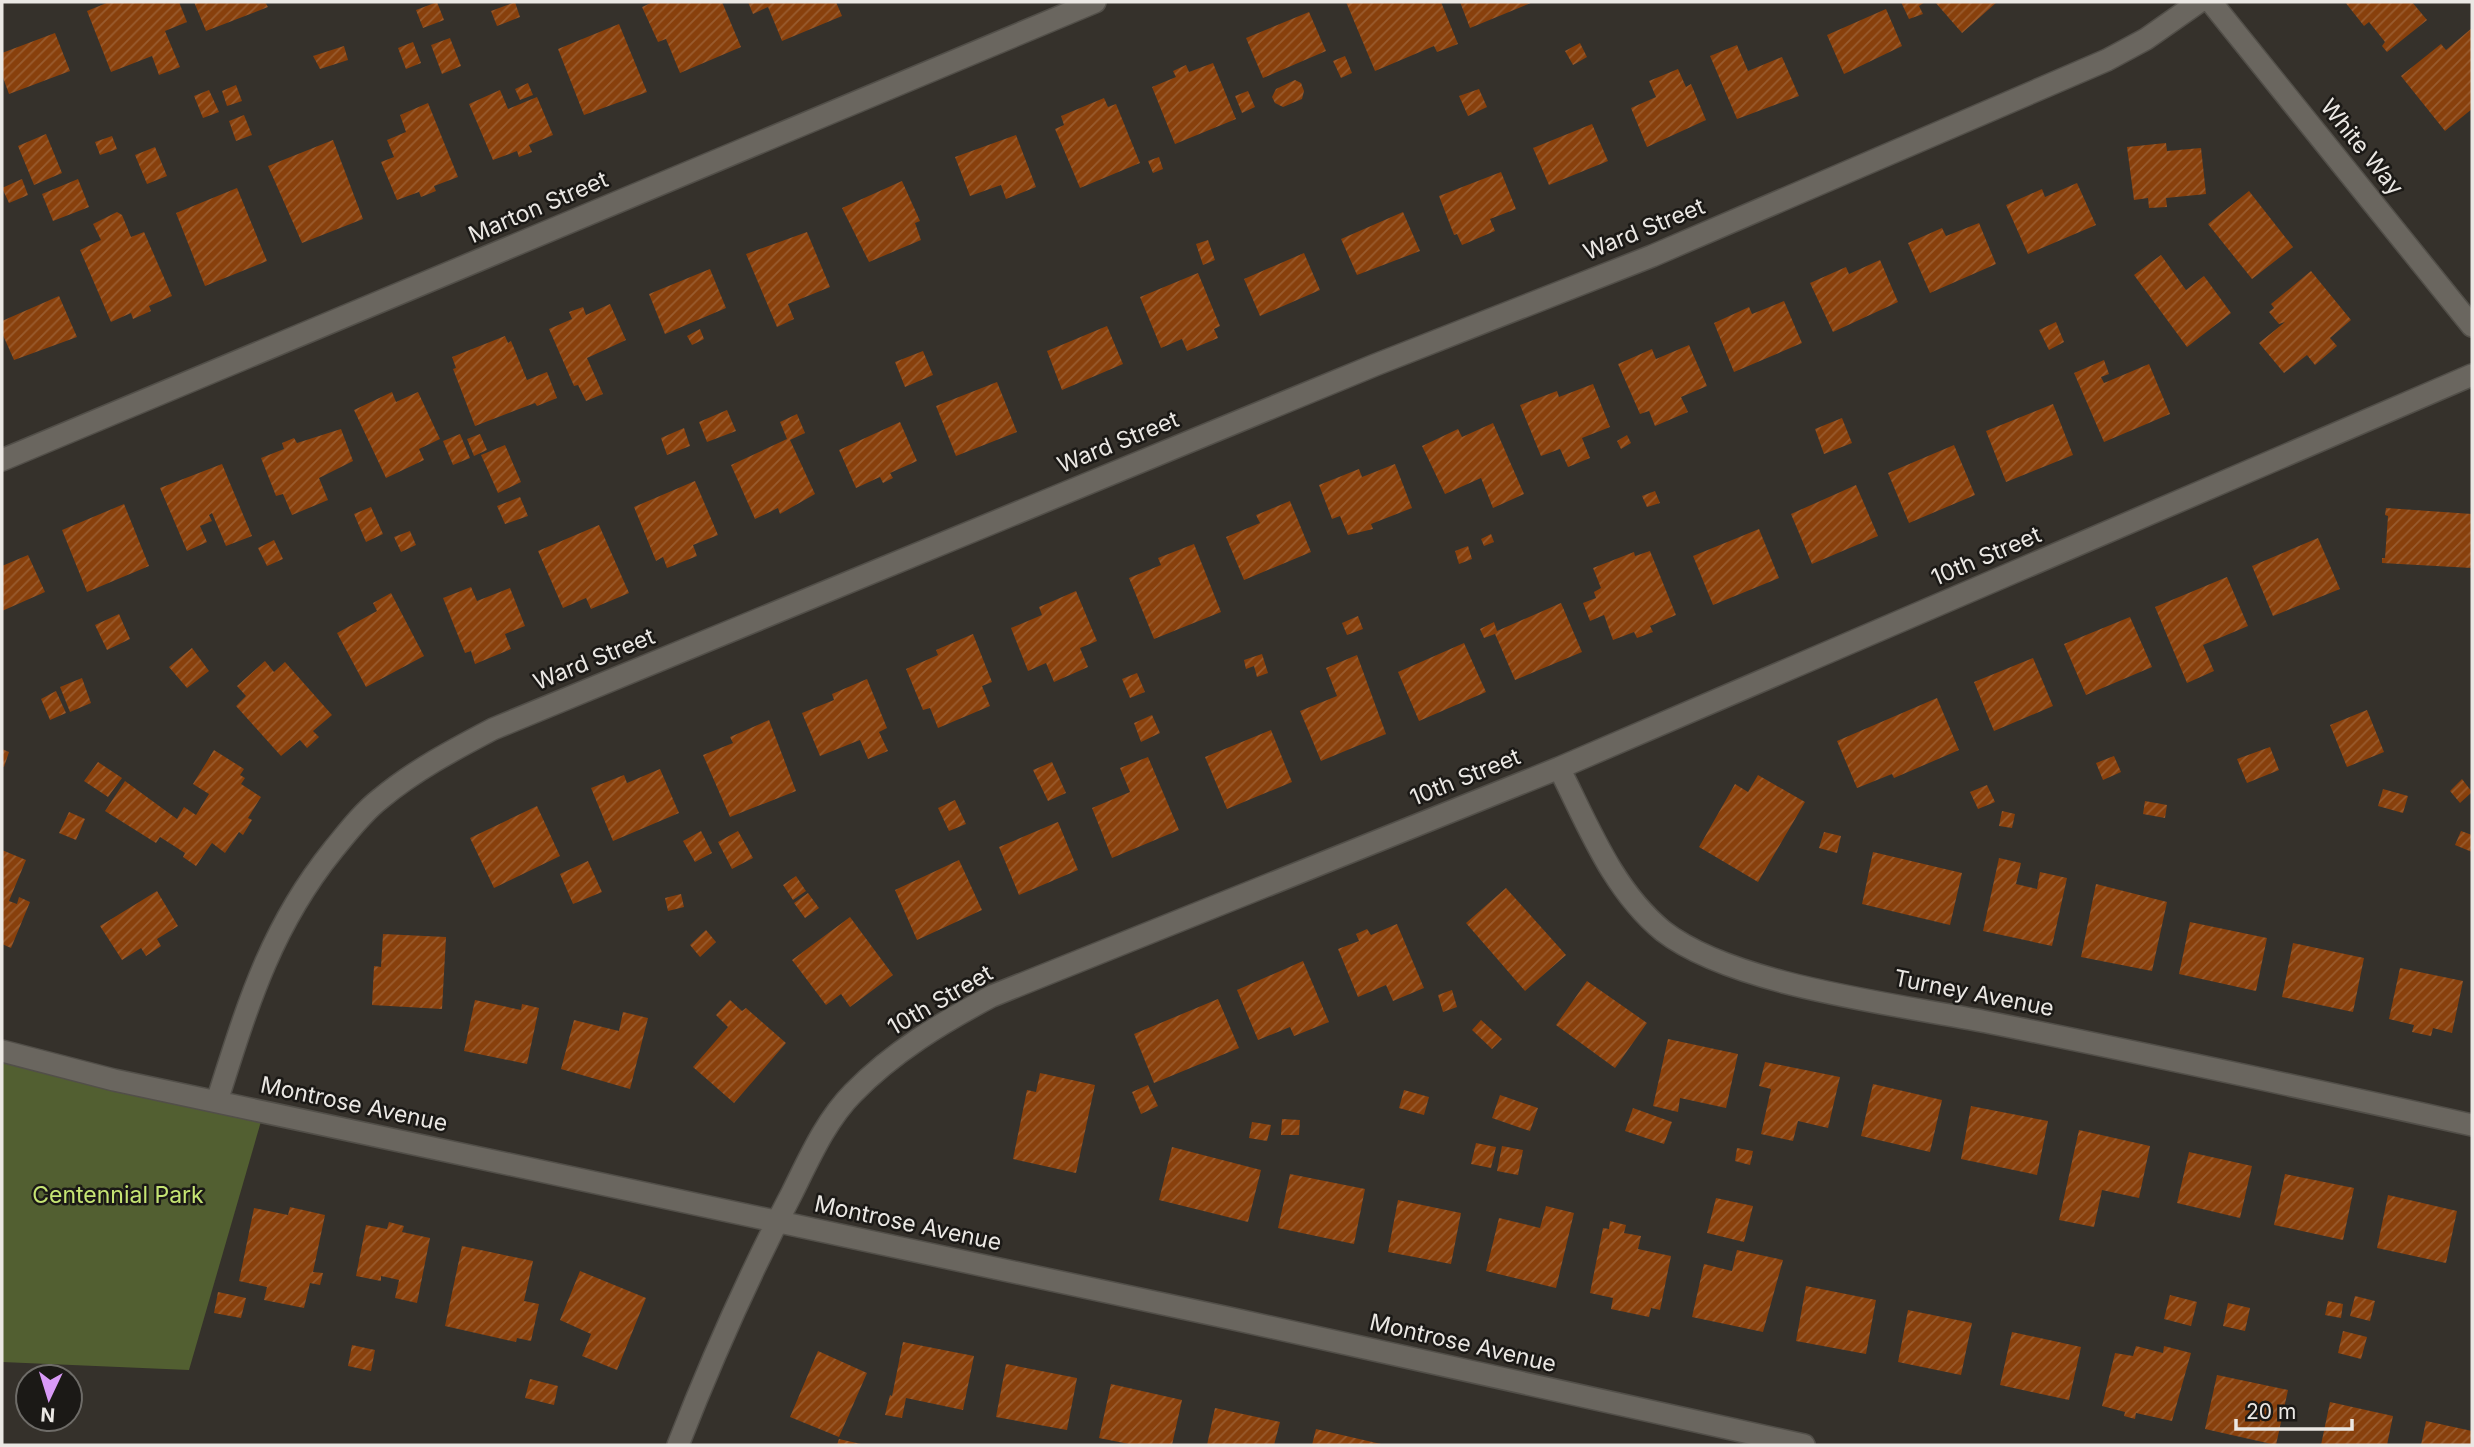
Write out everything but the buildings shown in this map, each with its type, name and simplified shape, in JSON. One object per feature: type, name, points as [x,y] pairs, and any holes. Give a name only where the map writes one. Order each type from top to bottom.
[{"type":"street","name":"Marton Street","points":[[2,460],[1095,2]]},
{"type":"street","name":"Ward Street","points":[[217,1101],[255,981],[277,932],[304,885],[378,800],[428,764],[493,729],[1754,212],[2107,60],[2146,39],[2199,2]]},
{"type":"street","name":"White Way","points":[[2211,2],[2472,326]]},
{"type":"street","name":"10th Street","points":[[678,1445],[716,1347],[831,1120],[851,1095],[900,1051],[943,1022],[992,996],[1559,768],[2472,375]]},
{"type":"street","name":"Turney Avenue","points":[[1559,768],[1618,882],[1637,906],[1665,932],[1726,963],[1778,981],[1997,1023],[2472,1125]]},
{"type":"street","name":"Montrose Avenue","points":[[2,1051],[114,1080],[1215,1315],[1804,1445]]},
{"type":"green space","name":"Centennial Park","points":[[2,1044],[264,1111],[189,1370],[84,1366],[84,1363],[2,1362]]}]
